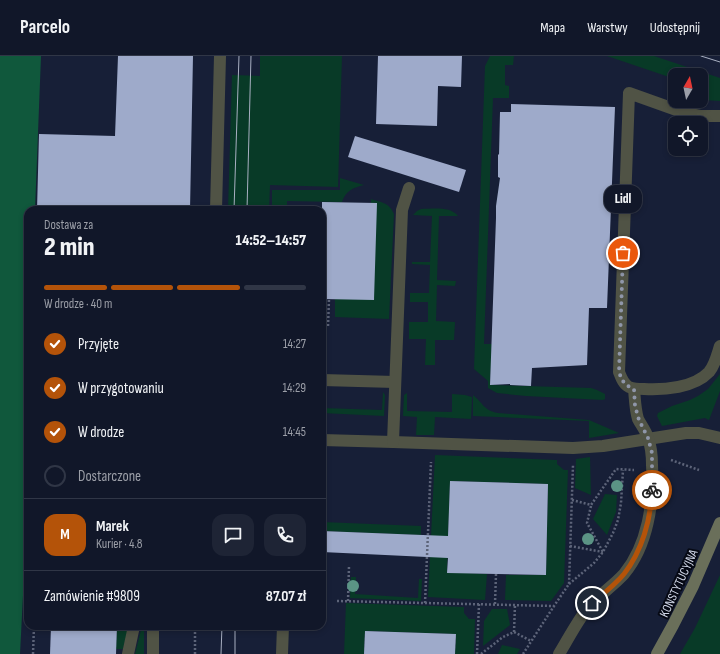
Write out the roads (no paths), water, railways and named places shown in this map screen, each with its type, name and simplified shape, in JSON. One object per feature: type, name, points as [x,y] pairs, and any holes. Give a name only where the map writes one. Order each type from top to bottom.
[{"type":"street","name":"KONSTYTUCYJNA","points":[[657,654],[693,586],[720,523]]},
{"type":"lane","points":[[216,206],[220,56]]},
{"type":"lane","points":[[720,116],[700,116],[685,113],[629,93],[619,372],[622,380],[627,386],[634,389],[656,390],[688,384],[700,379],[709,372],[715,362],[720,346]]},
{"type":"lane","points":[[393,442],[402,210],[409,188]]},
{"type":"lane","points":[[326,380],[395,382]]},
{"type":"lane","points":[[559,654],[592,603],[624,574],[636,555],[646,531],[651,509],[652,453],[648,438],[639,420],[635,406],[634,389]]},
{"type":"lane","points":[[326,440],[573,448],[603,446],[686,433],[700,433],[720,438]]},
{"type":"lane","points":[[128,654],[133,630]]},
{"type":"lane","points":[[153,630],[153,654]]},
{"type":"lane","points":[[282,654],[283,630]]},
{"type":"tram line","points":[[234,206],[239,56]]},
{"type":"tram line","points":[[247,206],[251,56]]},
{"type":"tram line","points":[[701,56],[720,62]]},
{"type":"tram line","points":[[221,654],[222,630]]},
{"type":"tram line","points":[[235,630],[235,654]]},
{"type":"place","name":"Lidl","points":[[623,253]]}]
